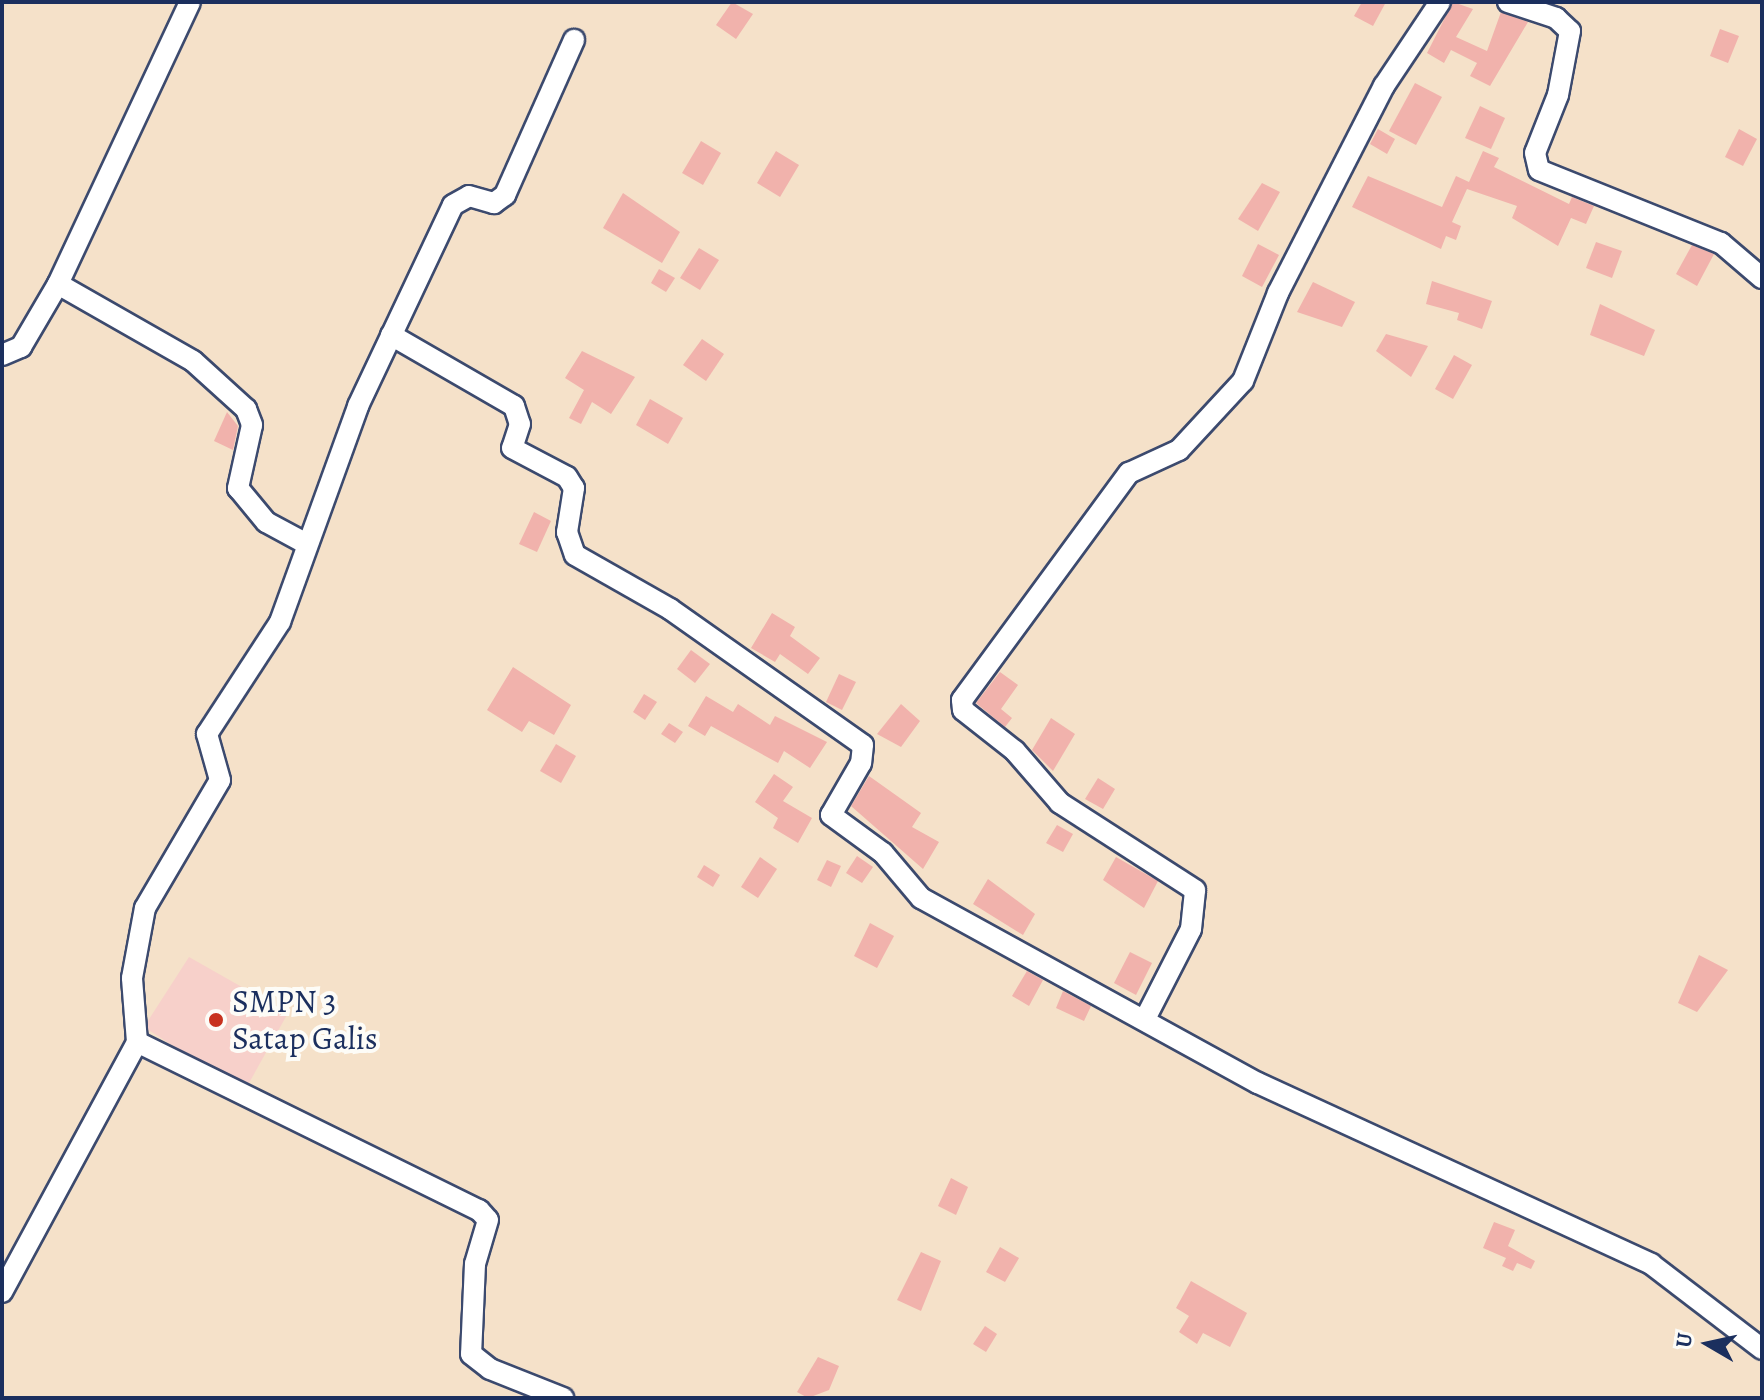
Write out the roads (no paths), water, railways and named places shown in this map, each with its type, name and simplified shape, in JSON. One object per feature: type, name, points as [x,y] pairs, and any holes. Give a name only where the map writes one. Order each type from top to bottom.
[{"type":"street","points":[[2,355],[21,347],[58,284],[190,2]]},
{"type":"street","points":[[1145,1019],[1191,929],[1195,890],[1060,803],[1015,751],[963,710],[962,700],[1129,473],[1179,450],[1243,381],[1278,293],[1384,86],[1440,2]]},
{"type":"street","points":[[1508,2],[1556,18],[1570,31],[1558,95],[1535,153],[1539,170],[1721,243],[1762,278]]},
{"type":"street","points":[[2,1292],[137,1042],[133,969],[145,908],[217,787],[207,734],[280,622],[305,543],[391,335],[459,198],[494,203],[505,195],[574,40]]},
{"type":"street","points":[[58,284],[193,361],[246,409],[252,425],[238,488],[266,522],[305,543]]},
{"type":"street","points":[[391,335],[514,406],[520,424],[512,448],[567,477],[574,488],[567,532],[575,555],[670,609],[863,745],[834,821],[883,853],[936,908],[1258,1083],[1651,1264],[1762,1349]]},
{"type":"street","points":[[137,1042],[479,1210],[488,1220],[475,1264],[471,1354],[490,1369],[563,1398]]},
{"type":"place","name":"SMPN 3 Satap Galis","points":[[216,1020]]}]
